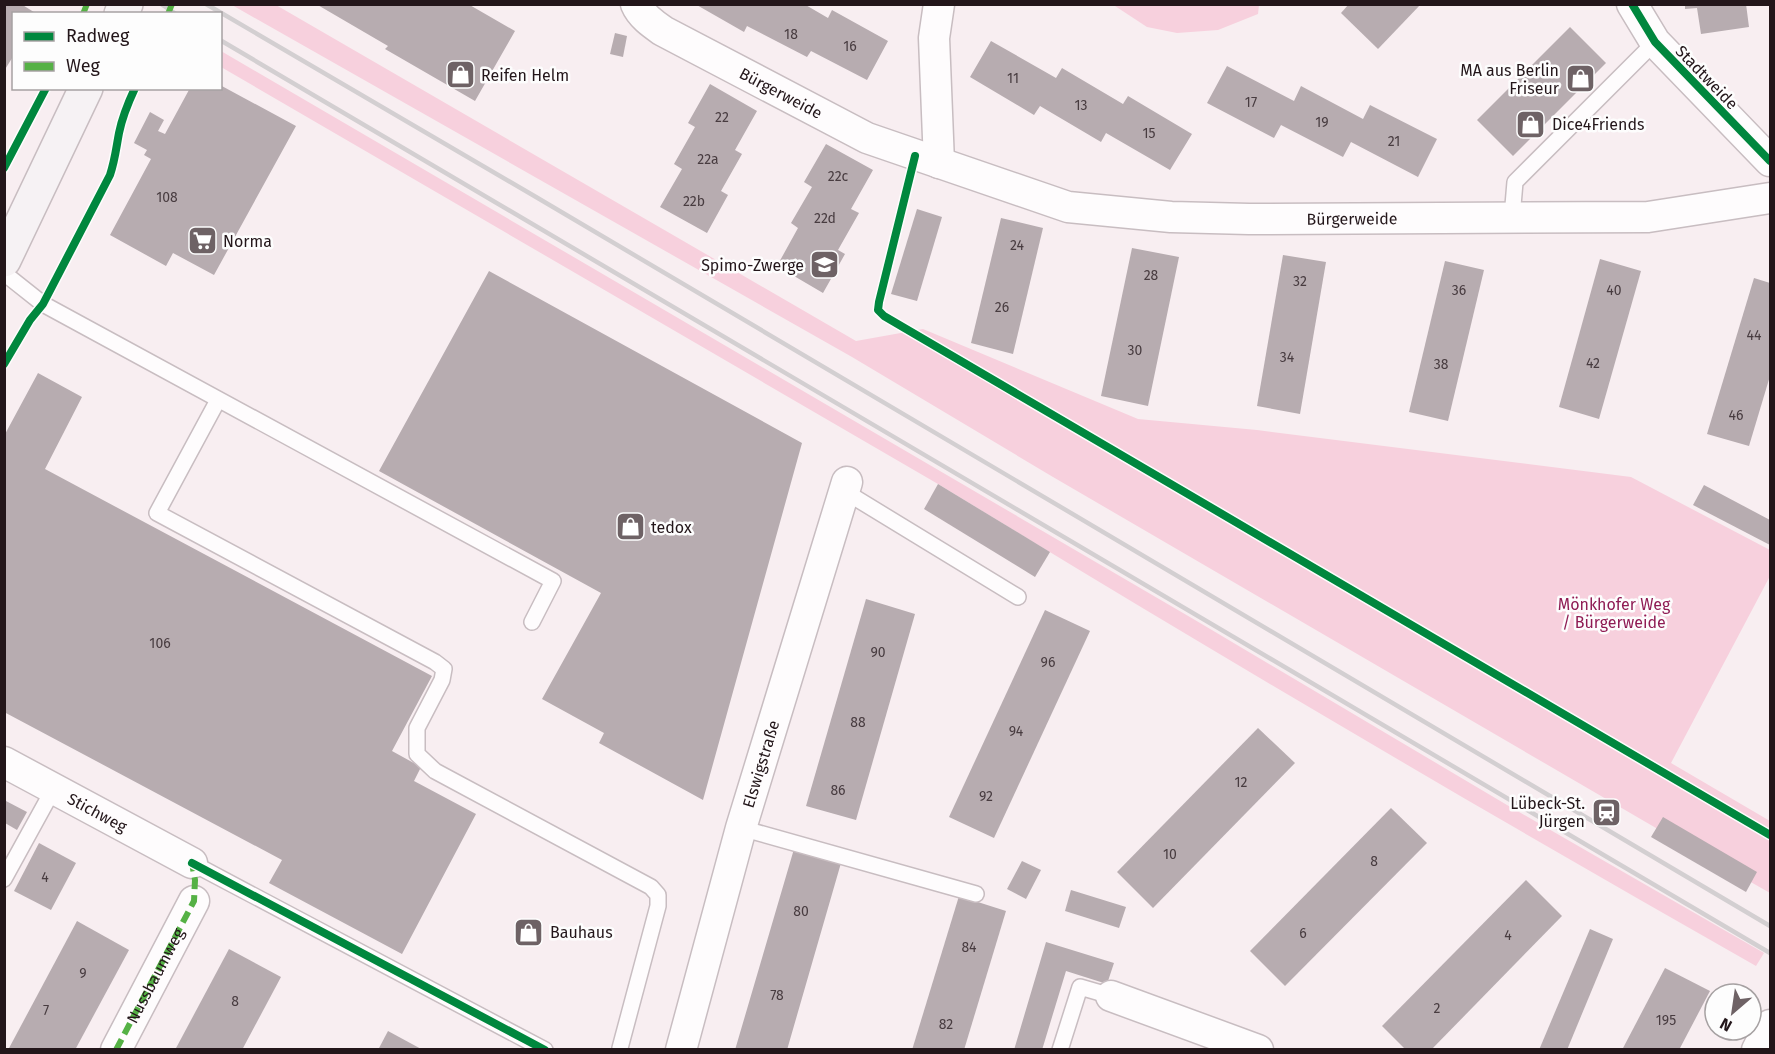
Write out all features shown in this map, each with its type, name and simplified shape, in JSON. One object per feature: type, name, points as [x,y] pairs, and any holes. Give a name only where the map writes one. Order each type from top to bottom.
[{"type":"main road","points":[[4,260],[85,90]]},
{"type":"street","name":"Bürgerweide","points":[[636,4],[647,19],[663,32],[857,133],[1068,207],[1172,216],[1249,219],[1648,217],[1770,198]]},
{"type":"street","points":[[939,4],[934,38],[939,163]]},
{"type":"street","name":"Stadtweide","points":[[1632,4],[1655,42],[1770,161]]},
{"type":"street","name":"Elswigstraße","points":[[681,1050],[741,828],[846,486]]},
{"type":"street","name":"Stichweg","points":[[4,762],[192,863]]},
{"type":"street","name":"Nussbaumweg","points":[[116,1050],[194,901]]},
{"type":"street","points":[[1111,996],[1258,1050]]},
{"type":"street","points":[[1757,1050],[1770,1025]]},
{"type":"lane","points":[[1512,217],[1515,182],[1655,42]]},
{"type":"lane","points":[[4,273],[43,304],[554,581],[532,622]]},
{"type":"lane","points":[[218,399],[157,513],[435,662],[444,669],[442,680],[417,728],[417,754],[435,771],[651,887],[658,895],[658,906],[620,1048]]},
{"type":"lane","points":[[846,486],[1018,597]]},
{"type":"lane","points":[[4,879],[54,788]]},
{"type":"lane","points":[[741,828],[976,894]]},
{"type":"lane","points":[[192,863],[545,1050]]},
{"type":"lane","points":[[1060,1050],[1080,987],[1111,996]]},
{"type":"green space","points":[[1112,4],[1259,5],[1258,14],[1218,30],[1177,33],[1147,27]]},
{"type":"green space","name":"Mönkhofer Weg / Bürgerweide","points":[[232,5],[276,5],[856,341],[923,329],[1138,419],[1257,430],[1631,477],[1770,550],[1770,576],[1671,763],[1770,821],[1770,893],[1053,477],[852,357]]},
{"type":"green space","points":[[222,52],[1507,805],[1764,953],[1756,966],[1243,668],[938,484],[222,68]]},
{"type":"building","points":[[4,4],[21,4],[34,12],[12,12],[12,58],[4,71]]},
{"type":"building","name":"Reifen Helm","points":[[316,4],[468,4],[515,31],[475,101],[385,49],[388,46]]},
{"type":"building","points":[[695,4],[804,4],[828,18],[832,10],[888,41],[867,80],[811,51],[807,57],[747,26],[744,32]]},
{"type":"building","points":[[1349,4],[1421,4],[1378,49],[1341,13]]},
{"type":"building","points":[[1685,4],[1746,4],[1749,27],[1701,34],[1697,8],[1685,9]]},
{"type":"building","points":[[1570,27],[1606,63],[1513,156],[1477,120]]},
{"type":"building","points":[[615,33],[627,36],[623,57],[610,54]]},
{"type":"building","points":[[991,41],[1056,78],[1062,68],[1123,104],[1128,96],[1192,134],[1170,170],[1106,133],[1101,142],[1040,106],[1034,115],[970,77]]},
{"type":"building","points":[[1227,66],[1294,101],[1301,86],[1363,119],[1370,105],[1437,139],[1418,177],[1351,142],[1343,157],[1281,125],[1274,138],[1207,103]]},
{"type":"building","points":[[710,84],[757,111],[735,150],[742,154],[721,191],[728,195],[707,233],[660,207],[682,169],[674,164],[695,127],[688,123]]},
{"type":"building","points":[[222,86],[296,126],[214,275],[173,253],[166,266],[110,235],[151,159],[144,155],[147,150],[134,143],[150,112],[164,120],[158,131],[165,134],[189,90],[222,90]]},
{"type":"building","points":[[826,144],[873,170],[851,209],[859,213],[838,250],[845,254],[823,293],[777,266],[798,228],[791,223],[812,187],[804,182]]},
{"type":"building","points":[[917,209],[942,217],[917,301],[891,294]]},
{"type":"building","points":[[1001,218],[1043,228],[1013,354],[971,343]]},
{"type":"building","points":[[1132,248],[1179,257],[1148,406],[1101,396]]},
{"type":"building","points":[[1283,255],[1326,262],[1300,414],[1257,406]]},
{"type":"building","points":[[1600,259],[1641,271],[1599,419],[1559,407]]},
{"type":"building","points":[[1445,261],[1484,270],[1448,421],[1409,412]]},
{"type":"building","name":"tedox","points":[[489,271],[802,443],[703,800],[599,743],[604,733],[542,699],[601,593],[379,471]]},
{"type":"building","points":[[1754,278],[1770,283],[1770,376],[1749,446],[1707,434]]},
{"type":"building","points":[[38,373],[82,397],[45,469],[432,676],[392,751],[421,767],[414,781],[476,814],[402,954],[269,883],[282,860],[4,712],[4,436]]},
{"type":"building","points":[[938,484],[1050,552],[1035,577],[924,509]]},
{"type":"building","points":[[1704,485],[1770,520],[1770,545],[1693,505]]},
{"type":"building","points":[[866,599],[915,614],[856,820],[806,806]]},
{"type":"building","points":[[1045,610],[1090,631],[994,838],[949,817]]},
{"type":"building","points":[[1258,728],[1295,763],[1153,908],[1117,872]]},
{"type":"building","points":[[6,801],[27,812],[17,830],[5,823]]},
{"type":"building","points":[[1391,808],[1427,843],[1285,986],[1250,951]]},
{"type":"building","points":[[1663,817],[1757,872],[1746,892],[1651,837]]},
{"type":"building","points":[[39,843],[76,863],[51,910],[14,891]]},
{"type":"building","points":[[794,849],[841,863],[787,1050],[735,1050]]},
{"type":"building","points":[[1022,861],[1041,870],[1026,899],[1007,889]]},
{"type":"building","points":[[1526,880],[1562,916],[1431,1050],[1406,1050],[1382,1026]]},
{"type":"building","points":[[1071,890],[1126,907],[1119,928],[1065,911]]},
{"type":"building","points":[[959,896],[1006,911],[964,1050],[912,1050]]},
{"type":"building","points":[[77,921],[129,950],[75,1050],[8,1050]]},
{"type":"building","points":[[1590,929],[1613,939],[1567,1050],[1539,1050]]},
{"type":"building","points":[[1046,942],[1114,963],[1107,984],[1066,971],[1042,1050],[1014,1050]]},
{"type":"building","points":[[229,949],[281,977],[242,1050],[175,1050]]},
{"type":"building","points":[[1665,968],[1703,987],[1703,1004],[1679,1050],[1622,1050]]},
{"type":"building","points":[[388,1031],[423,1050],[378,1050]]},
{"type":"railway","points":[[161,4],[173,12]]},
{"type":"railway","points":[[206,4],[220,12]]},
{"type":"railway","points":[[222,13],[1770,926]]},
{"type":"railway","points":[[222,41],[1770,953]]},
{"type":"marked path","points":[[84,12],[87,4]]},
{"type":"marked path","points":[[169,12],[172,4]]},
{"type":"marked path","points":[[116,1050],[194,901],[195,880],[192,863]]},
{"type":"cycle path","points":[[1632,4],[1655,42],[1770,161]]},
{"type":"cycle path","points":[[4,168],[45,90]]},
{"type":"cycle path","points":[[4,364],[30,320],[43,304],[110,175],[122,122],[134,90]]},
{"type":"cycle path","points":[[915,156],[879,302],[878,310],[884,316],[1770,835]]},
{"type":"cycle path","points":[[192,863],[545,1050]]},
{"type":"place","name":"Reifen Helm","points":[[460,75]]},
{"type":"place","name":"MA aus Berlin Friseur","points":[[1580,79]]},
{"type":"place","name":"Dice4Friends","points":[[1531,124]]},
{"type":"place","name":"Norma","points":[[202,241]]},
{"type":"place","name":"Spimo-Zwerge","points":[[825,265]]},
{"type":"place","name":"tedox","points":[[630,527]]},
{"type":"place","name":"Lübeck-St. Jürgen","points":[[1606,812]]},
{"type":"place","name":"Bauhaus","points":[[529,932]]}]
